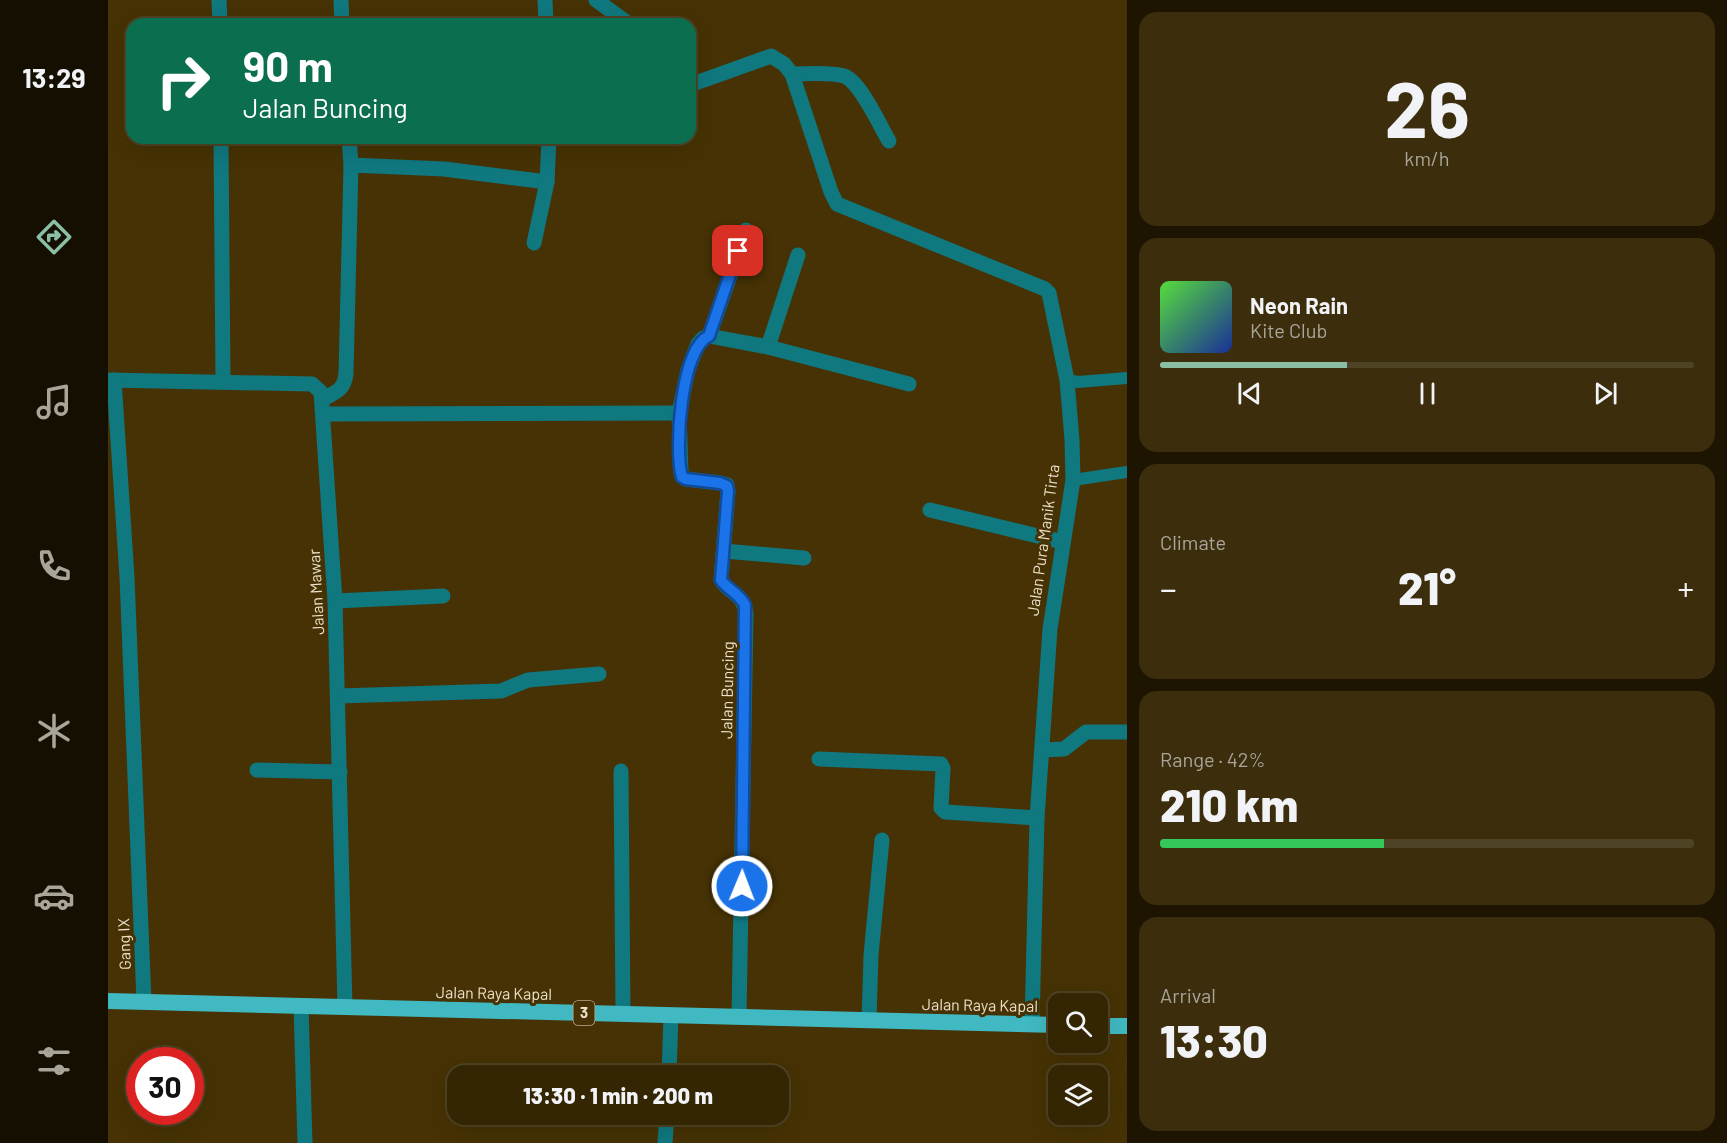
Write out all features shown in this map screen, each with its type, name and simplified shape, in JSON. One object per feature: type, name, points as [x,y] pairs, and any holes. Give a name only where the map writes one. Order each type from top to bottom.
[{"type":"highway","name":"Jalan Raya Kapal","points":[[108,1002],[1048,1024]]},
{"type":"highway","points":[[1108,1026],[1127,1026]]},
{"type":"street","points":[[219,0],[220,18]]},
{"type":"street","points":[[341,0],[342,18]]},
{"type":"street","points":[[545,0],[546,18]]},
{"type":"street","points":[[596,0],[621,18]]},
{"type":"street","points":[[696,83],[771,56],[784,64],[792,74],[843,76],[851,80],[859,89],[889,141]]},
{"type":"street","name":"Jalan Pura Manik Tirta","points":[[792,74],[837,204],[1045,288],[1051,300],[1067,380],[1072,440],[1072,480],[1050,629],[1037,818],[1032,1024]]},
{"type":"street","points":[[221,144],[223,382]]},
{"type":"street","points":[[323,406],[345,384],[351,165],[349,144]]},
{"type":"street","points":[[534,243],[547,182],[549,144]]},
{"type":"street","points":[[351,165],[444,169],[547,182]]},
{"type":"street","points":[[323,406],[679,413],[688,370],[703,340],[746,230]]},
{"type":"street","points":[[768,347],[798,255]]},
{"type":"street","points":[[703,340],[768,347],[909,384]]},
{"type":"street","points":[[111,380],[312,384],[321,392],[323,406]]},
{"type":"street","name":"Gang IX","points":[[111,380],[127,577],[144,1002]]},
{"type":"street","name":"Jalan Mawar","points":[[323,406],[335,601],[345,1007]]},
{"type":"street","name":"Jalan Buncing","points":[[679,413],[682,477],[727,486],[721,580],[726,588],[742,599],[746,614],[739,1017]]},
{"type":"street","points":[[930,510],[1063,542]]},
{"type":"street","points":[[724,551],[804,558]]},
{"type":"street","points":[[335,601],[443,596]]},
{"type":"street","points":[[338,696],[501,692],[528,680],[599,674]]},
{"type":"street","points":[[1042,750],[1064,749],[1086,732],[1127,732]]},
{"type":"street","points":[[819,759],[941,764],[943,768],[941,808],[945,812],[1037,818]]},
{"type":"street","points":[[257,770],[340,772]]},
{"type":"street","points":[[621,771],[623,1014]]},
{"type":"street","points":[[868,1020],[871,955],[882,840]]},
{"type":"street","points":[[301,1006],[305,1143]]},
{"type":"street","points":[[669,1065],[671,1015]]},
{"type":"street","points":[[665,1143],[666,1125]]},
{"type":"lane","points":[[1067,380],[1078,382],[1127,378]]},
{"type":"lane","points":[[1072,480],[1127,472]]},
{"type":"route","points":[[738,251],[709,336],[703,338],[698,344],[688,370],[679,413],[682,477],[727,486],[721,580],[726,588],[742,599],[745,605],[742,886]]}]
